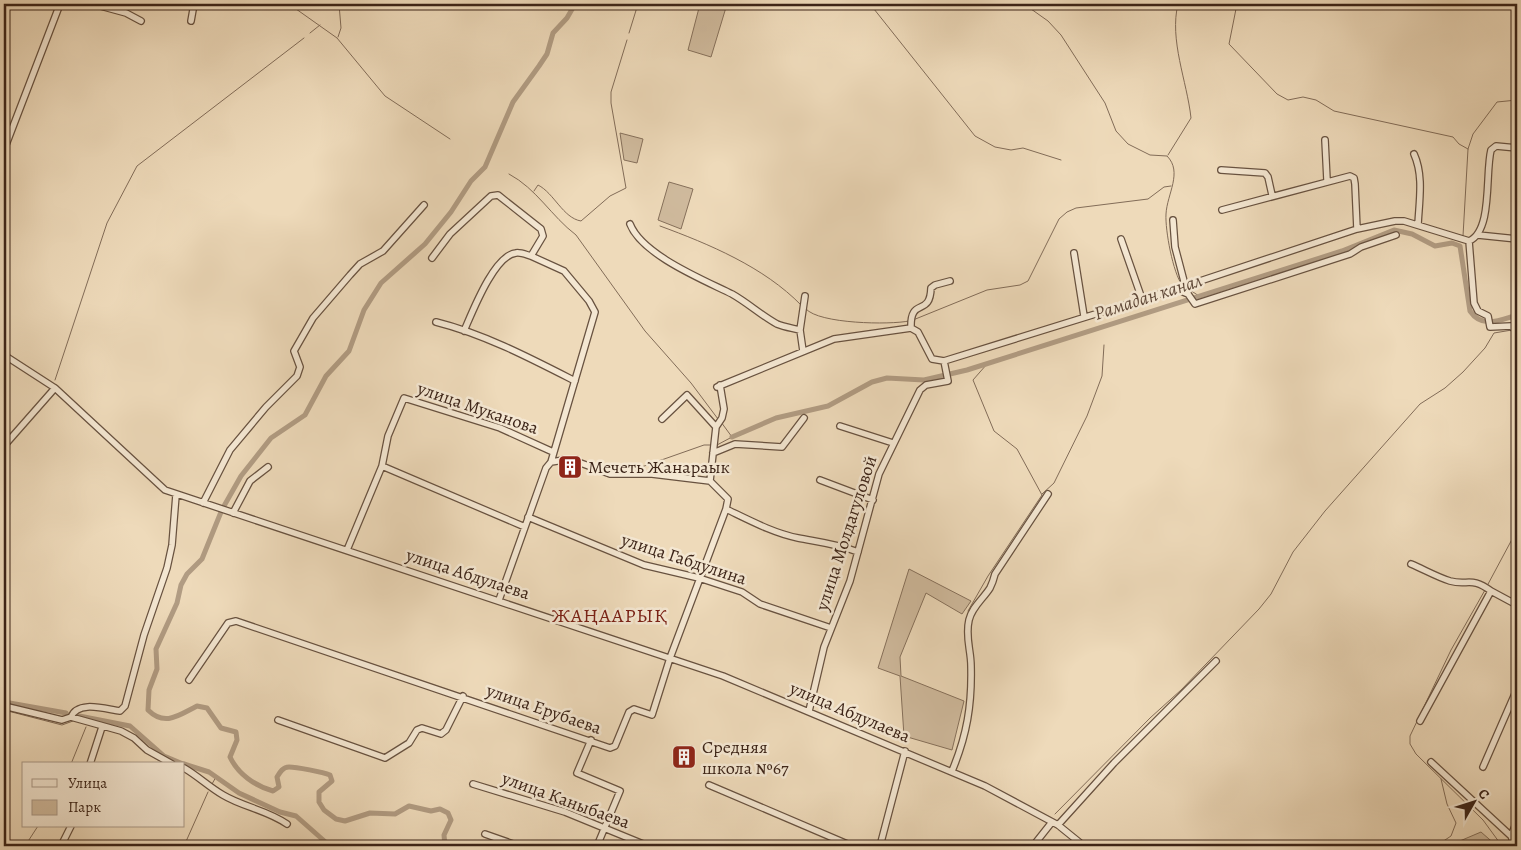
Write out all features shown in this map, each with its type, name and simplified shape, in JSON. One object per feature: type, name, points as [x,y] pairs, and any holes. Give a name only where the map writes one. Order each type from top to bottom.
[{"type":"street","points":[[4,150],[60,4]]},
{"type":"street","points":[[93,4],[126,14],[141,22]]},
{"type":"street","points":[[191,21],[194,4]]},
{"type":"street","points":[[1325,140],[1327,180]]},
{"type":"street","points":[[1469,241],[1478,235],[1483,225],[1491,150],[1496,146],[1517,148]]},
{"type":"street","points":[[1414,154],[1419,164],[1418,225]]},
{"type":"street","points":[[1221,170],[1265,173],[1268,177],[1272,195]]},
{"type":"street","points":[[1222,210],[1327,180],[1350,176],[1354,178],[1357,229]]},
{"type":"street","points":[[432,258],[450,234],[491,196],[498,195],[541,229],[543,236],[531,256]]},
{"type":"street","points":[[203,503],[230,450],[266,407],[297,376],[300,366],[294,351],[313,318],[357,267],[383,251],[424,205]]},
{"type":"street","points":[[1173,220],[1175,247],[1185,285]]},
{"type":"street","points":[[710,482],[716,427],[722,418],[724,409],[718,386],[834,339],[911,328],[918,332],[932,359],[944,361],[1176,289],[1357,229],[1395,221],[1418,225],[1469,241]]},
{"type":"street","points":[[630,224],[633,233],[649,247],[699,280],[734,295],[779,325],[800,330]]},
{"type":"street","points":[[1176,289],[1188,294],[1195,304],[1350,254],[1360,247],[1396,235]]},
{"type":"street","points":[[1478,235],[1517,239]]},
{"type":"street","points":[[1121,239],[1142,299]]},
{"type":"street","points":[[1469,241],[1474,303],[1478,311],[1488,316],[1490,327],[1511,326],[1517,332]]},
{"type":"street","points":[[464,330],[489,276],[515,252],[531,256],[564,272],[589,301],[595,312],[595,320],[583,347],[571,400],[551,462],[546,468],[499,600]]},
{"type":"street","points":[[1074,252],[1084,316]]},
{"type":"street","points":[[911,328],[910,315],[914,310],[928,304],[931,299],[931,288],[935,284],[950,281]]},
{"type":"street","points":[[803,351],[800,330],[805,296]]},
{"type":"street","points":[[436,322],[464,330],[522,354],[575,381]]},
{"type":"street","name":"улица Абдулаева","points":[[4,355],[55,388],[165,490],[723,676],[952,771],[1055,823],[1084,846]]},
{"type":"street","name":"улица Молдагуловой","points":[[809,711],[824,647],[850,581],[879,474],[920,390],[926,385],[948,382],[944,361]]},
{"type":"street","points":[[4,446],[55,388]]},
{"type":"street","points":[[662,420],[687,395],[716,427]]},
{"type":"street","name":"улица Муканова","points":[[347,550],[382,466],[388,436],[404,398],[500,428],[553,452]]},
{"type":"street","points":[[713,453],[735,444],[782,447],[804,418]]},
{"type":"street","points":[[840,426],[893,443]]},
{"type":"street","points":[[551,462],[570,459],[610,474],[652,474],[710,482],[728,499],[726,509],[752,522],[797,537],[836,543],[858,552]]},
{"type":"street","points":[[382,466],[525,527]]},
{"type":"street","points":[[233,512],[250,481],[268,467]]},
{"type":"street","points":[[820,480],[872,500]]},
{"type":"street","points":[[952,771],[962,748],[970,713],[971,663],[967,644],[969,620],[974,608],[990,588],[995,574],[1048,494]]},
{"type":"street","points":[[71,717],[74,710],[80,707],[120,711],[125,706],[144,635],[167,568],[172,545],[176,495]]},
{"type":"street","name":"улица Ерубаева","points":[[189,680],[228,623],[236,621],[463,696],[610,748],[615,746],[629,712],[634,709],[652,715],[670,658],[726,509]]},
{"type":"street","name":"улица Габдулина","points":[[528,517],[644,565],[699,578],[742,592],[760,604],[831,628]]},
{"type":"street","points":[[1411,564],[1452,582],[1467,581],[1482,584],[1517,605]]},
{"type":"street","points":[[1420,721],[1491,591]]},
{"type":"street","points":[[1033,846],[1216,661]]},
{"type":"street","points":[[1483,767],[1517,689]]},
{"type":"street","points":[[278,720],[385,758],[408,743],[417,730],[422,728],[441,734],[446,730],[463,696]]},
{"type":"street","points":[[4,706],[62,720],[71,717],[128,734],[147,750],[168,762]]},
{"type":"street","points":[[91,762],[102,727]]},
{"type":"street","points":[[591,740],[577,773],[620,791],[597,846]]},
{"type":"street","points":[[880,846],[905,751]]},
{"type":"street","points":[[1431,762],[1511,836],[1515,846]]},
{"type":"street","points":[[185,768],[198,775],[223,795],[260,809],[287,824]]},
{"type":"street","name":"улица Каныбаева","points":[[473,784],[565,812],[648,846]]},
{"type":"street","points":[[709,785],[852,846]]},
{"type":"street","points":[[1511,836],[1517,821]]},
{"type":"street","points":[[61,846],[70,828]]},
{"type":"street","points":[[485,834],[519,846]]},
{"type":"green space","points":[[700,4],[727,4],[711,57],[688,50]]},
{"type":"green space","points":[[620,133],[643,139],[637,163],[624,160]]},
{"type":"green space","points":[[669,182],[693,189],[681,229],[658,220]]},
{"type":"green space","points":[[909,569],[971,601],[962,614],[926,593],[900,657],[901,676],[964,701],[952,750],[904,736],[900,676],[878,668]]},
{"type":"green space","points":[[1481,832],[1497,846],[1448,846]]},
{"type":"waterway","points":[[289,4],[337,38],[385,96],[450,139]]},
{"type":"waterway","points":[[338,37],[341,28],[339,4]]},
{"type":"waterway","points":[[224,506],[241,476],[271,438],[305,415],[326,376],[349,351],[364,310],[381,283],[425,244],[451,212],[471,181],[485,167],[513,102],[547,54],[553,33],[567,18],[575,4]]},
{"type":"waterway","points":[[629,33],[638,4]]},
{"type":"waterway","points":[[870,4],[975,136],[995,147],[1011,150],[1023,148],[1061,160]]},
{"type":"waterway","points":[[1024,4],[1048,21],[1061,35],[1105,103],[1116,131],[1128,144],[1150,155],[1167,156],[1172,162],[1174,176],[1167,206],[1166,221],[1173,261],[1182,285]]},
{"type":"waterway","points":[[1168,155],[1191,118],[1177,46],[1176,18],[1178,4]]},
{"type":"waterway","points":[[1237,4],[1229,44],[1277,94],[1288,100],[1303,97],[1316,100],[1334,111],[1453,137],[1459,144],[1468,149]]},
{"type":"waterway","points":[[310,33],[320,25]]},
{"type":"waterway","points":[[55,380],[107,223],[137,166],[304,38]]},
{"type":"waterway","points":[[534,191],[538,185],[569,215],[581,221],[610,196],[626,188],[611,103],[611,92],[627,40]]},
{"type":"waterway","points":[[1463,236],[1468,149],[1473,134],[1497,102],[1517,100]]},
{"type":"waterway","points":[[509,174],[528,187],[576,235],[645,331],[691,383],[718,419]]},
{"type":"waterway","points":[[913,320],[987,290],[1020,285],[1028,281],[1059,219],[1067,212],[1076,208],[1148,199],[1164,187],[1171,186]]},
{"type":"waterway","points":[[660,226],[716,249],[753,268],[786,291],[801,305]]},
{"type":"waterway","name":"Рамадан канал","points":[[732,437],[776,418],[828,406],[872,382],[887,378],[924,380],[967,370],[1342,251],[1394,230],[1412,234],[1435,246],[1452,243],[1460,246],[1470,311],[1475,317],[1492,322],[1517,315]]},
{"type":"waterway","points":[[1187,288],[1199,296]]},
{"type":"waterway","points":[[806,309],[813,314],[825,318],[855,322],[887,323],[909,321]]},
{"type":"waterway","points":[[1055,814],[1150,718],[1181,690],[1259,609],[1271,594],[1293,552],[1325,511],[1420,404],[1445,388],[1463,372],[1485,348],[1494,333],[1512,330]]},
{"type":"waterway","points":[[1042,494],[1054,483],[1087,416],[1102,376],[1104,345]]},
{"type":"waterway","points":[[968,611],[988,576],[1042,495],[1017,449],[994,431],[973,380],[987,364]]},
{"type":"waterway","name":"Рамадан канал","points":[[717,445],[732,437],[721,422]]},
{"type":"waterway","points":[[633,470],[704,445],[711,445]]},
{"type":"waterway","points":[[221,512],[202,559],[187,574],[181,585],[177,603],[156,649],[157,669],[149,690],[148,710],[154,715],[166,719],[178,716],[197,706],[207,708],[221,728],[236,732],[237,740],[230,757],[233,763],[248,779],[266,789],[273,791],[279,787],[277,777],[287,767],[330,775],[332,781],[319,792],[319,802],[324,810],[336,819],[345,821],[370,813],[395,814],[409,806],[431,811],[440,809],[448,813],[451,820],[444,835],[445,846]]},
{"type":"waterway","points":[[1487,586],[1517,530]]},
{"type":"waterway","points":[[1485,590],[1451,650],[1410,736],[1410,744],[1416,754],[1483,820],[1502,846]]},
{"type":"waterway","points":[[4,702],[66,713]]},
{"type":"waterway","points":[[4,710],[62,725],[73,721]]},
{"type":"waterway","points":[[74,715],[130,726],[164,756],[178,762]]},
{"type":"waterway","points":[[72,762],[86,727]]},
{"type":"waterway","points":[[185,764],[209,772],[239,793],[280,812],[296,816],[330,846]]},
{"type":"waterway","points":[[212,784],[216,777]]},
{"type":"waterway","points":[[1436,846],[1451,836],[1456,823],[1447,804],[1441,779]]},
{"type":"waterway","points":[[184,846],[208,792]]},
{"type":"waterway","points":[[25,846],[37,828]]},
{"type":"place","name":"Мечеть Жанараык","points":[[570,467]]},
{"type":"place","name":"Средняя школа №67","points":[[684,757]]},
{"type":"district","name":"ЖАҢААРЫҚ","points":[[610,615]]}]
